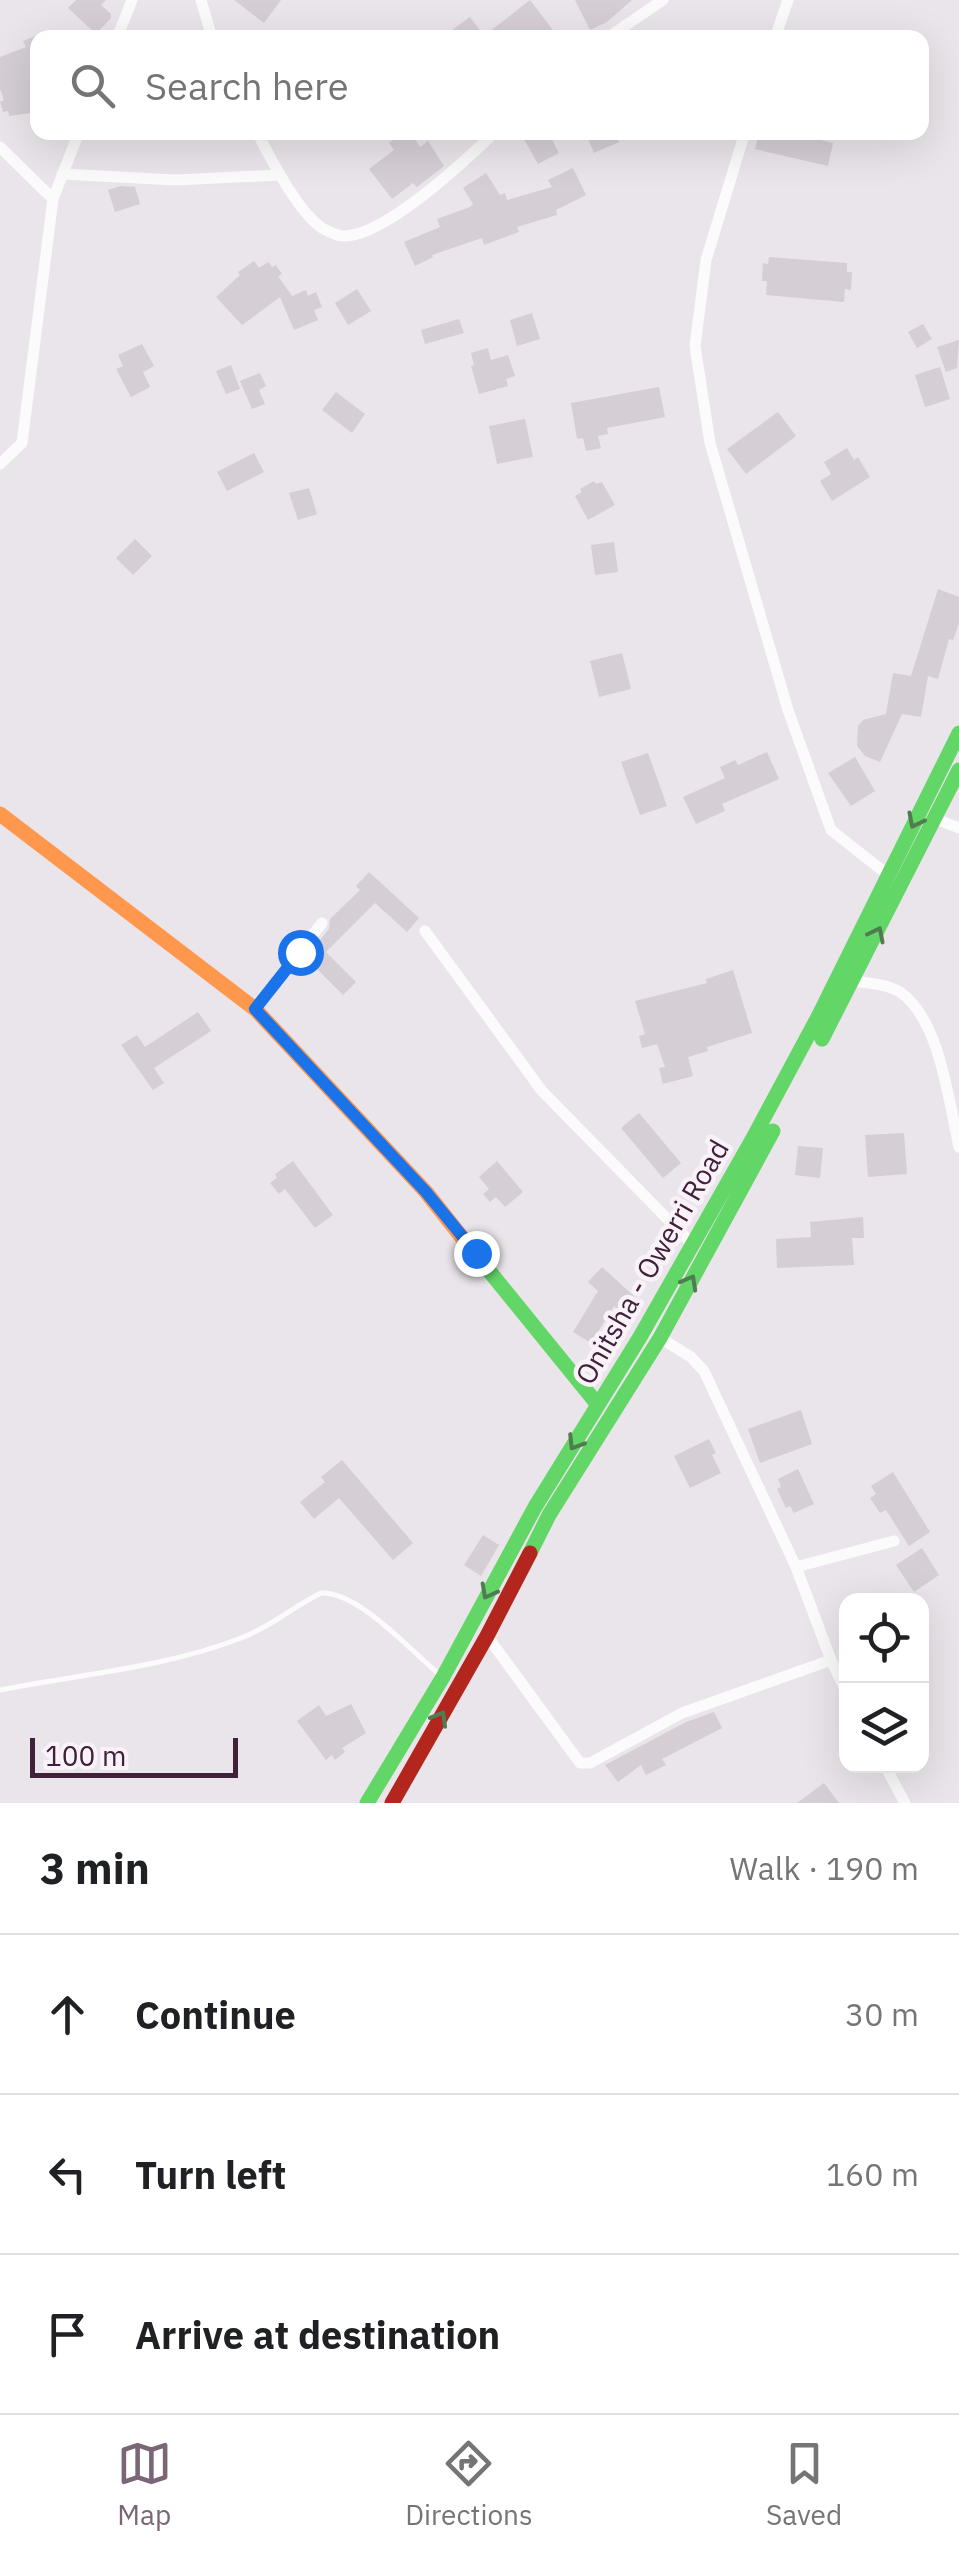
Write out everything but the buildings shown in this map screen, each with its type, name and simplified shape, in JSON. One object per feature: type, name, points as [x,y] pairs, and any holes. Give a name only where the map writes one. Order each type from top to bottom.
[{"type":"main road","name":"Onitsha - Owerri Road","points":[[367,1803],[442,1677],[535,1507],[692,1245],[818,1017],[959,734]]},
{"type":"main road","name":"Onitsha - Owerri Road","points":[[392,1803],[487,1636],[549,1516],[660,1338],[853,980],[959,770]]},
{"type":"main road","points":[[0,814],[255,1009],[426,1192],[598,1405]]},
{"type":"street","points":[[120,30],[132,0]]},
{"type":"street","points":[[201,0],[210,30]]},
{"type":"street","points":[[619,30],[663,0]]},
{"type":"street","points":[[778,30],[788,0]]},
{"type":"street","points":[[0,464],[22,443],[54,199],[75,140]]},
{"type":"street","points":[[261,140],[278,175],[319,226],[342,236],[368,230],[406,206],[446,178],[486,140]]},
{"type":"street","points":[[742,140],[706,260],[695,346],[710,442],[788,710],[832,830],[888,876]]},
{"type":"street","points":[[0,147],[54,199]]},
{"type":"street","points":[[62,174],[176,180],[278,175]]},
{"type":"street","points":[[936,819],[959,828]]},
{"type":"street","points":[[255,1009],[322,923]]},
{"type":"street","points":[[424,932],[542,1091],[692,1245]]},
{"type":"street","points":[[853,980],[900,992],[924,1022],[935,1044],[959,1147]]},
{"type":"street","points":[[660,1338],[704,1370],[796,1567],[842,1683]]},
{"type":"street","points":[[796,1567],[894,1540]]},
{"type":"street","points":[[487,1636],[580,1763],[590,1762],[682,1713],[831,1660]]},
{"type":"street","points":[[889,1773],[905,1803]]},
{"type":"lane","points":[[0,1690],[150,1664],[212,1648],[258,1630],[322,1592],[335,1592],[360,1608],[442,1677]]},
{"type":"traffic: fast","points":[[367,1803],[443,1677],[535,1507],[640,1337],[752,1140],[818,1017],[959,733]]},
{"type":"traffic: fast","points":[[822,1039],[959,770]]},
{"type":"traffic: fast","points":[[530,1553],[549,1515],[660,1338],[773,1131]]},
{"type":"traffic: fast","points":[[464,1240],[598,1405]]},
{"type":"traffic: slow","points":[[0,814],[255,1009],[426,1192],[464,1240]]},
{"type":"traffic: jam","points":[[392,1803],[530,1553]]},
{"type":"route","points":[[300,952],[255,1009],[426,1192],[476,1253]]}]
